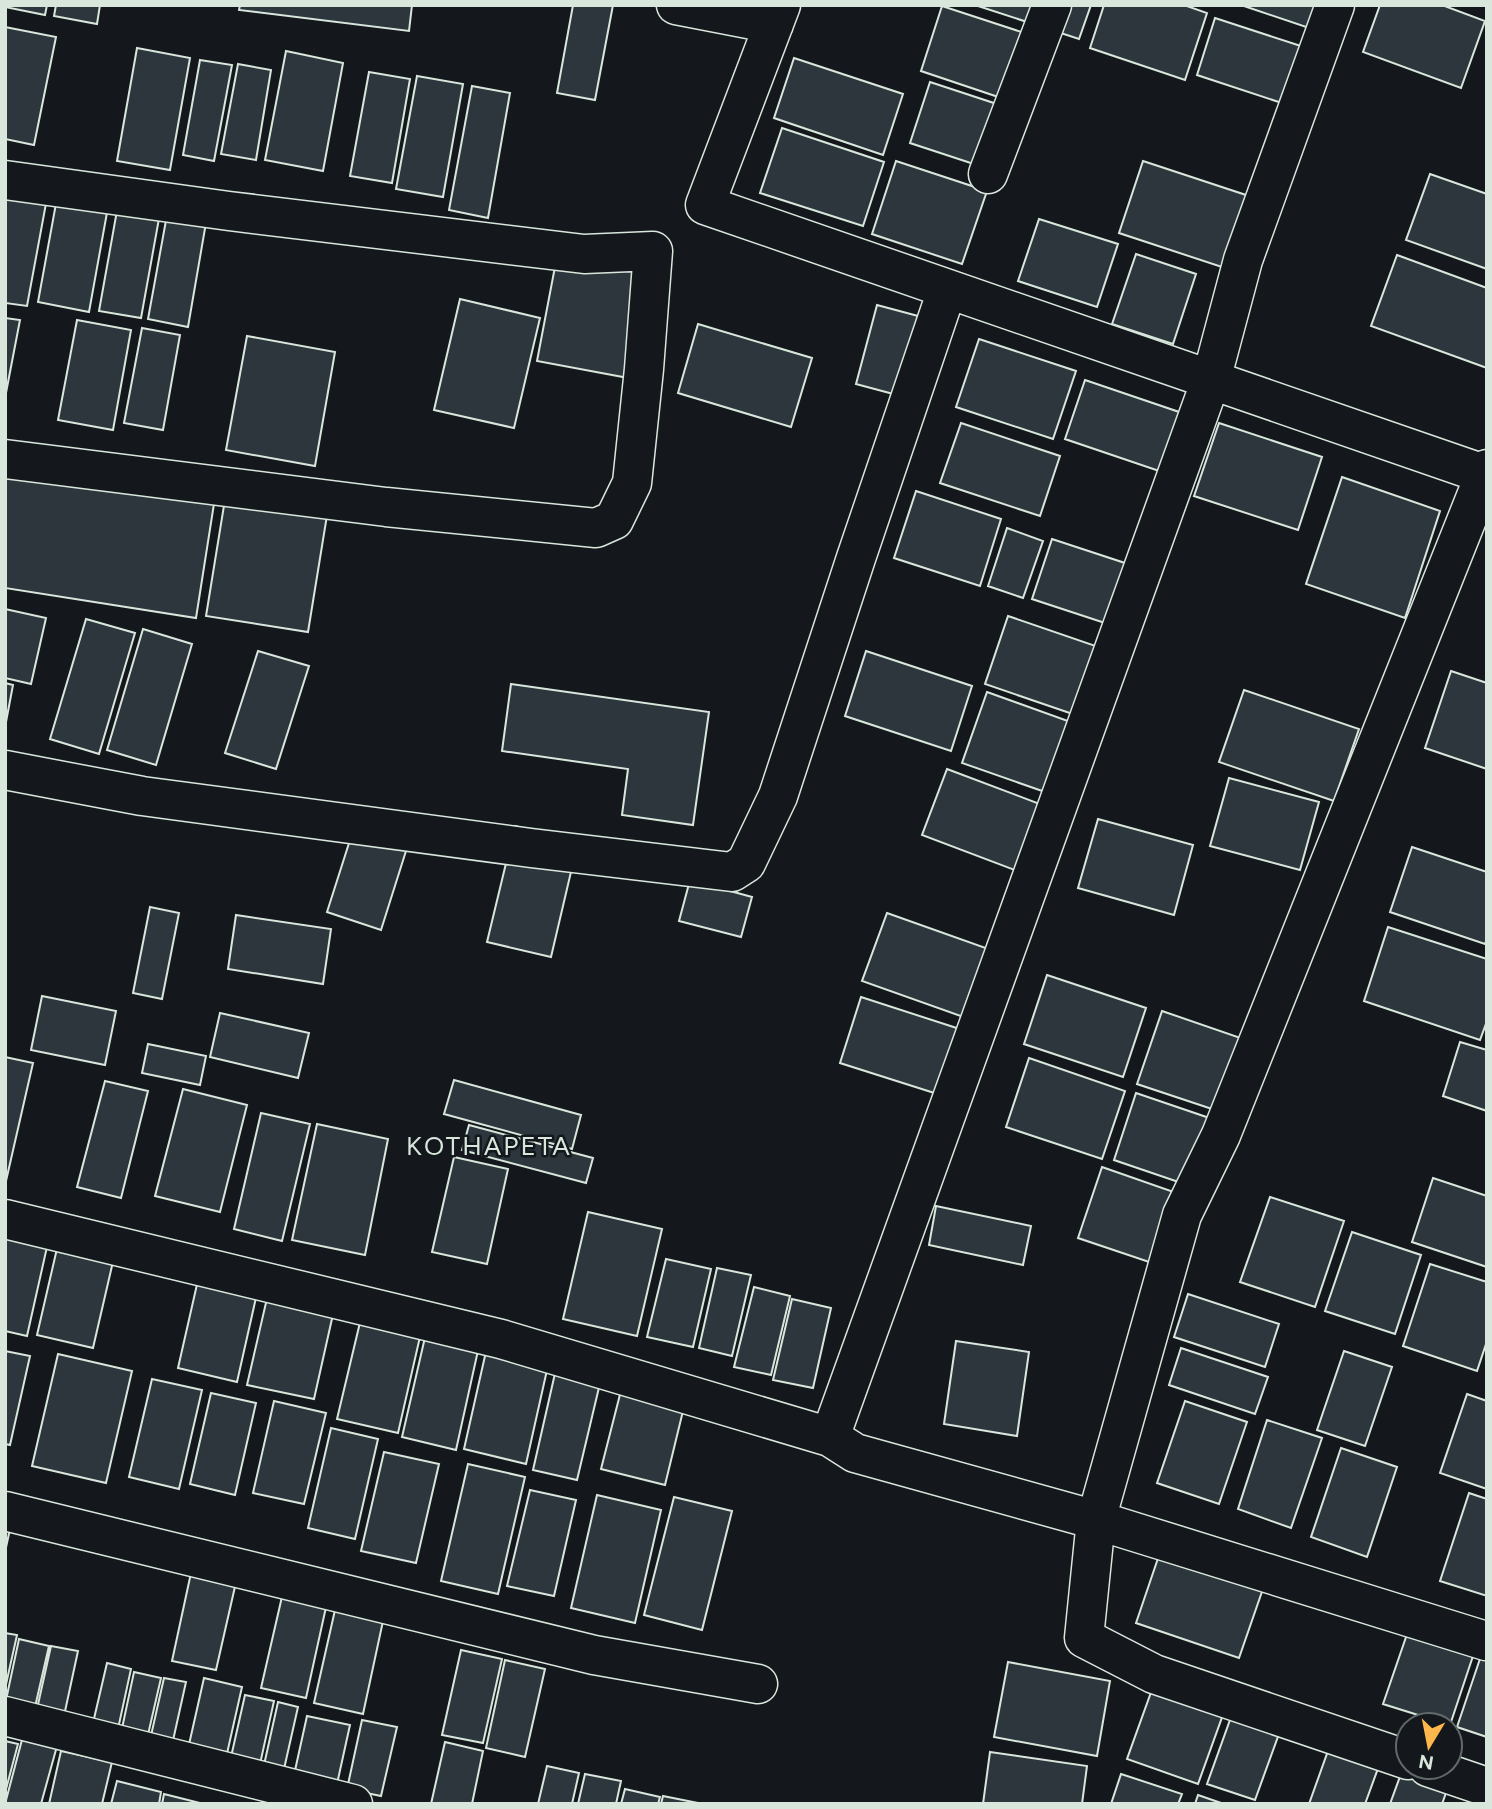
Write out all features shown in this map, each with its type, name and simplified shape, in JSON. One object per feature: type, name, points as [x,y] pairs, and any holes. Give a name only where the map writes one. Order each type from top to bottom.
[{"type":"street","points":[[676,5],[777,15],[705,205],[1486,473],[1221,1135],[1182,1215],[1096,1520],[1084,1638],[1154,1674],[1394,1755]]},
{"type":"street","points":[[988,174],[1052,5]]},
{"type":"street","points":[[830,1437],[1211,380],[1243,260],[1335,5]]},
{"type":"street","points":[[5,180],[243,213],[584,254],[653,251],[632,483],[614,520],[596,528],[373,506],[5,459]]},
{"type":"street","points":[[5,770],[155,798],[732,872],[746,863],[778,796],[947,290]]},
{"type":"street","points":[[5,1219],[501,1339],[830,1437],[855,1453],[1096,1520],[1486,1641]]},
{"type":"street","points":[[5,1511],[594,1655],[758,1684]]},
{"type":"street","points":[[5,1716],[353,1804]]},
{"type":"street","points":[[1464,1779],[1487,1787]]},
{"type":"building","points":[[5,5],[47,5],[45,15]]},
{"type":"building","points":[[56,5],[100,5],[97,24],[54,16]]},
{"type":"building","points":[[240,5],[412,5],[409,31],[239,10]]},
{"type":"building","points":[[573,5],[613,5],[595,100],[557,93]]},
{"type":"building","points":[[975,5],[1091,5],[1079,39]]},
{"type":"building","points":[[1104,5],[1184,5],[1207,13],[1185,80],[1090,48]]},
{"type":"building","points":[[1241,5],[1326,5],[1318,31]]},
{"type":"building","points":[[1380,5],[1442,5],[1485,21],[1461,88],[1363,52]]},
{"type":"building","points":[[942,6],[1043,39],[1022,105],[921,71]]},
{"type":"building","points":[[1215,18],[1310,49],[1291,106],[1197,75]]},
{"type":"building","points":[[5,27],[56,37],[34,145],[5,139]]},
{"type":"building","points":[[137,48],[190,58],[170,170],[117,161]]},
{"type":"building","points":[[286,51],[343,63],[323,171],[265,160]]},
{"type":"building","points":[[794,58],[903,94],[883,155],[774,118]]},
{"type":"building","points":[[200,60],[232,65],[214,161],[183,155]]},
{"type":"building","points":[[238,64],[271,70],[256,160],[221,154]]},
{"type":"building","points":[[369,72],[410,79],[392,183],[350,176]]},
{"type":"building","points":[[417,76],[463,84],[443,197],[396,189]]},
{"type":"building","points":[[930,82],[1015,110],[995,171],[910,143]]},
{"type":"building","points":[[472,86],[510,93],[488,218],[449,210]]},
{"type":"building","points":[[782,128],[884,162],[863,226],[760,193]]},
{"type":"building","points":[[896,161],[987,191],[962,264],[872,234]]},
{"type":"building","points":[[1143,161],[1252,197],[1228,269],[1119,233]]},
{"type":"building","points":[[1430,174],[1487,194],[1487,269],[1406,240]]},
{"type":"building","points":[[5,190],[47,198],[27,306],[5,303]]},
{"type":"building","points":[[57,198],[108,207],[89,312],[38,302]]},
{"type":"building","points":[[169,204],[208,211],[188,327],[148,319]]},
{"type":"building","points":[[118,205],[160,213],[141,318],[99,311]]},
{"type":"building","points":[[1039,219],[1118,244],[1097,307],[1018,281]]},
{"type":"building","points":[[558,251],[644,267],[639,380],[537,361]]},
{"type":"building","points":[[1136,254],[1196,274],[1173,344],[1112,324]]},
{"type":"building","points":[[1397,255],[1487,288],[1487,368],[1371,326]]},
{"type":"building","points":[[460,299],[540,318],[514,428],[434,410]]},
{"type":"building","points":[[877,305],[933,320],[912,399],[856,384]]},
{"type":"building","points":[[5,318],[20,320],[5,398]]},
{"type":"building","points":[[77,320],[131,330],[113,430],[58,420]]},
{"type":"building","points":[[698,324],[812,358],[791,427],[678,393]]},
{"type":"building","points":[[142,328],[180,335],[163,430],[124,423]]},
{"type":"building","points":[[247,336],[335,352],[315,466],[226,450]]},
{"type":"building","points":[[979,339],[1076,371],[1053,439],[956,407]]},
{"type":"building","points":[[1085,380],[1185,414],[1165,473],[1065,439]]},
{"type":"building","points":[[961,423],[1060,456],[1040,516],[940,483]]},
{"type":"building","points":[[1219,423],[1322,457],[1298,530],[1194,496]]},
{"type":"building","points":[[5,458],[216,491],[196,618],[5,588]]},
{"type":"building","points":[[1342,477],[1440,511],[1405,618],[1306,584]]},
{"type":"building","points":[[227,487],[329,503],[308,632],[206,616]]},
{"type":"building","points":[[916,491],[1001,519],[980,586],[894,558]]},
{"type":"building","points":[[1007,528],[1043,541],[1023,598],[988,586]]},
{"type":"building","points":[[1052,539],[1134,566],[1114,626],[1032,599]]},
{"type":"building","points":[[5,609],[46,618],[31,684],[5,678]]},
{"type":"building","points":[[1008,616],[1119,654],[1096,722],[985,684]]},
{"type":"building","points":[[86,619],[135,633],[99,754],[50,739]]},
{"type":"building","points":[[143,629],[192,644],[156,765],[107,750]]},
{"type":"building","points":[[258,651],[309,666],[276,769],[225,753]]},
{"type":"building","points":[[866,651],[972,686],[951,751],[845,716]]},
{"type":"building","points":[[1451,671],[1487,683],[1487,769],[1425,748]]},
{"type":"building","points":[[5,683],[13,685],[6,722],[5,722]]},
{"type":"building","points":[[511,684],[709,712],[693,825],[622,815],[628,769],[502,751]]},
{"type":"building","points":[[1244,690],[1359,729],[1334,801],[1219,762]]},
{"type":"building","points":[[987,692],[1093,730],[1068,800],[962,763]]},
{"type":"building","points":[[947,769],[1053,809],[1028,875],[922,835]]},
{"type":"building","points":[[1229,778],[1319,802],[1300,870],[1210,846]]},
{"type":"building","points":[[358,815],[412,832],[381,930],[327,912]]},
{"type":"building","points":[[1098,819],[1193,845],[1174,915],[1078,888]]},
{"type":"building","points":[[515,826],[578,842],[551,957],[487,942]]},
{"type":"building","points":[[1412,847],[1487,872],[1485,944],[1390,912]]},
{"type":"building","points":[[690,880],[752,897],[741,937],[679,921]]},
{"type":"building","points":[[150,907],[179,913],[162,999],[133,993]]},
{"type":"building","points":[[887,913],[997,952],[972,1020],[862,981]]},
{"type":"building","points":[[236,915],[331,929],[323,984],[228,969]]},
{"type":"building","points":[[1388,927],[1487,959],[1487,1021],[1480,1040],[1364,1001]]},
{"type":"building","points":[[1047,975],[1146,1008],[1123,1077],[1024,1044]]},
{"type":"building","points":[[42,996],[116,1011],[105,1065],[31,1050]]},
{"type":"building","points":[[861,997],[972,1033],[950,1098],[840,1063]]},
{"type":"building","points":[[1162,1011],[1261,1045],[1236,1117],[1137,1084]]},
{"type":"building","points":[[220,1013],[309,1033],[298,1078],[210,1057]]},
{"type":"building","points":[[1460,1042],[1487,1050],[1487,1111],[1443,1096]]},
{"type":"building","points":[[148,1044],[206,1056],[200,1085],[142,1073]]},
{"type":"building","points":[[5,1057],[33,1063],[6,1181],[5,1181]]},
{"type":"building","points":[[1029,1058],[1125,1091],[1102,1159],[1006,1127]]},
{"type":"building","points":[[454,1080],[581,1115],[572,1149],[444,1114]]},
{"type":"building","points":[[105,1081],[148,1091],[121,1198],[77,1187]]},
{"type":"building","points":[[183,1089],[247,1105],[220,1212],[155,1196]]},
{"type":"building","points":[[1136,1093],[1221,1122],[1199,1189],[1114,1160]]},
{"type":"building","points":[[261,1113],[310,1124],[282,1241],[234,1229]]},
{"type":"building","points":[[317,1124],[388,1139],[365,1255],[292,1240]]},
{"type":"building","points":[[469,1125],[593,1158],[586,1183],[462,1150]]},
{"type":"building","points":[[454,1157],[508,1169],[487,1264],[432,1252]]},
{"type":"building","points":[[1102,1167],[1191,1198],[1167,1268],[1078,1238]]},
{"type":"building","points":[[1433,1178],[1487,1196],[1487,1267],[1412,1242]]},
{"type":"building","points":[[1270,1197],[1344,1221],[1315,1307],[1240,1282]]},
{"type":"building","points":[[936,1206],[1031,1226],[1023,1265],[929,1245]]},
{"type":"building","points":[[588,1212],[662,1229],[637,1336],[563,1319]]},
{"type":"building","points":[[5,1219],[51,1229],[27,1336],[5,1331]]},
{"type":"building","points":[[62,1227],[118,1240],[93,1348],[37,1335]]},
{"type":"building","points":[[1352,1232],[1421,1255],[1395,1334],[1325,1311]]},
{"type":"building","points":[[203,1258],[262,1271],[237,1382],[178,1368]]},
{"type":"building","points":[[666,1259],[711,1269],[693,1347],[647,1337]]},
{"type":"building","points":[[1430,1264],[1487,1282],[1487,1341],[1477,1371],[1403,1346]]},
{"type":"building","points":[[274,1268],[340,1283],[314,1399],[247,1385]]},
{"type":"building","points":[[717,1268],[751,1275],[732,1356],[699,1348]]},
{"type":"building","points":[[754,1287],[790,1296],[771,1375],[734,1367]]},
{"type":"building","points":[[1188,1294],[1279,1324],[1265,1367],[1174,1337]]},
{"type":"building","points":[[792,1299],[831,1308],[813,1388],[773,1380]]},
{"type":"building","points":[[362,1314],[422,1328],[398,1433],[337,1419]]},
{"type":"building","points":[[426,1333],[479,1346],[456,1450],[402,1437]]},
{"type":"building","points":[[956,1341],[1029,1352],[1017,1436],[944,1424]]},
{"type":"building","points":[[487,1347],[549,1361],[526,1464],[464,1449]]},
{"type":"building","points":[[1181,1348],[1268,1377],[1255,1414],[1169,1385]]},
{"type":"building","points":[[5,1351],[30,1356],[10,1445],[5,1444]]},
{"type":"building","points":[[1344,1351],[1392,1367],[1365,1446],[1317,1430]]},
{"type":"building","points":[[58,1354],[132,1371],[106,1483],[32,1466]]},
{"type":"building","points":[[628,1363],[691,1378],[665,1485],[601,1469]]},
{"type":"building","points":[[556,1369],[601,1379],[577,1480],[533,1470]]},
{"type":"building","points":[[152,1379],[202,1390],[179,1489],[129,1477]]},
{"type":"building","points":[[211,1393],[256,1403],[235,1495],[190,1484]]},
{"type":"building","points":[[1467,1394],[1487,1401],[1487,1489],[1440,1473]]},
{"type":"building","points":[[274,1401],[326,1413],[304,1504],[253,1493]]},
{"type":"building","points":[[1185,1401],[1247,1422],[1219,1504],[1157,1483]]},
{"type":"building","points":[[1267,1420],[1322,1438],[1291,1528],[1238,1509]]},
{"type":"building","points":[[331,1428],[378,1439],[355,1539],[308,1528]]},
{"type":"building","points":[[1341,1448],[1397,1467],[1367,1557],[1311,1537]]},
{"type":"building","points":[[384,1452],[439,1464],[416,1563],[361,1551]]},
{"type":"building","points":[[468,1464],[525,1477],[498,1594],[441,1581]]},
{"type":"building","points":[[530,1490],[576,1500],[554,1596],[507,1586]]},
{"type":"building","points":[[1469,1493],[1487,1499],[1487,1596],[1440,1581]]},
{"type":"building","points":[[597,1495],[661,1510],[635,1623],[571,1608]]},
{"type":"building","points":[[674,1497],[732,1511],[702,1630],[644,1615]]},
{"type":"building","points":[[1170,1523],[1274,1557],[1239,1658],[1136,1623]]},
{"type":"building","points":[[5,1528],[10,1529],[5,1552]]},
{"type":"building","points":[[194,1559],[239,1569],[216,1670],[172,1661]]},
{"type":"building","points":[[284,1588],[328,1598],[306,1698],[261,1688]]},
{"type":"building","points":[[1416,1608],[1482,1629],[1455,1711],[1405,1711],[1383,1704]]},
{"type":"building","points":[[335,1610],[383,1621],[363,1714],[314,1703]]},
{"type":"building","points":[[5,1633],[17,1635],[5,1689]]},
{"type":"building","points":[[1487,1638],[1487,1737],[1464,1729],[1462,1711]]},
{"type":"building","points":[[19,1639],[49,1646],[35,1707],[6,1700]]},
{"type":"building","points":[[51,1646],[78,1651],[64,1716],[37,1709]]},
{"type":"building","points":[[461,1650],[502,1659],[483,1743],[442,1735]]},
{"type":"building","points":[[1163,1659],[1234,1684],[1198,1784],[1127,1759]]},
{"type":"building","points":[[505,1660],[545,1669],[525,1757],[486,1748]]},
{"type":"building","points":[[1008,1662],[1110,1681],[1097,1756],[994,1737]]},
{"type":"building","points":[[107,1663],[131,1669],[118,1729],[93,1723]]},
{"type":"building","points":[[134,1672],[161,1678],[147,1739],[121,1733]]},
{"type":"building","points":[[164,1678],[186,1682],[172,1745],[150,1740]]},
{"type":"building","points":[[204,1678],[242,1687],[226,1758],[188,1749]]},
{"type":"building","points":[[1240,1692],[1288,1709],[1255,1800],[1207,1784]]},
{"type":"building","points":[[245,1695],[274,1701],[260,1764],[231,1757]]},
{"type":"building","points":[[278,1702],[298,1707],[284,1769],[264,1765]]},
{"type":"building","points":[[307,1716],[350,1725],[337,1784],[294,1775]]},
{"type":"building","points":[[362,1720],[397,1727],[381,1796],[347,1789]]},
{"type":"building","points":[[1334,1734],[1384,1752],[1365,1804],[1309,1804]]},
{"type":"building","points":[[23,1736],[57,1746],[41,1804],[5,1804]]},
{"type":"building","points":[[5,1741],[18,1744],[5,1793]]},
{"type":"building","points":[[445,1742],[483,1751],[472,1804],[431,1804]]},
{"type":"building","points":[[61,1751],[112,1762],[102,1804],[49,1804]]},
{"type":"building","points":[[990,1752],[1087,1766],[1082,1804],[983,1804]]},
{"type":"building","points":[[547,1766],[579,1773],[572,1804],[538,1804]]},
{"type":"building","points":[[585,1774],[621,1781],[616,1804],[578,1804]]},
{"type":"building","points":[[1121,1774],[1182,1794],[1178,1804],[1111,1804]]},
{"type":"building","points":[[117,1781],[161,1792],[159,1804],[111,1804]]},
{"type":"building","points":[[1398,1781],[1450,1781],[1442,1804],[1390,1804]]},
{"type":"building","points":[[625,1789],[660,1797],[658,1804],[621,1804]]},
{"type":"building","points":[[164,1794],[200,1803],[200,1804],[162,1804]]},
{"type":"building","points":[[1198,1795],[1224,1804],[1195,1804]]},
{"type":"building","points":[[663,1796],[698,1803],[661,1804]]},
{"type":"district","name":"KOTHAPETA","points":[[489,1146]]}]
